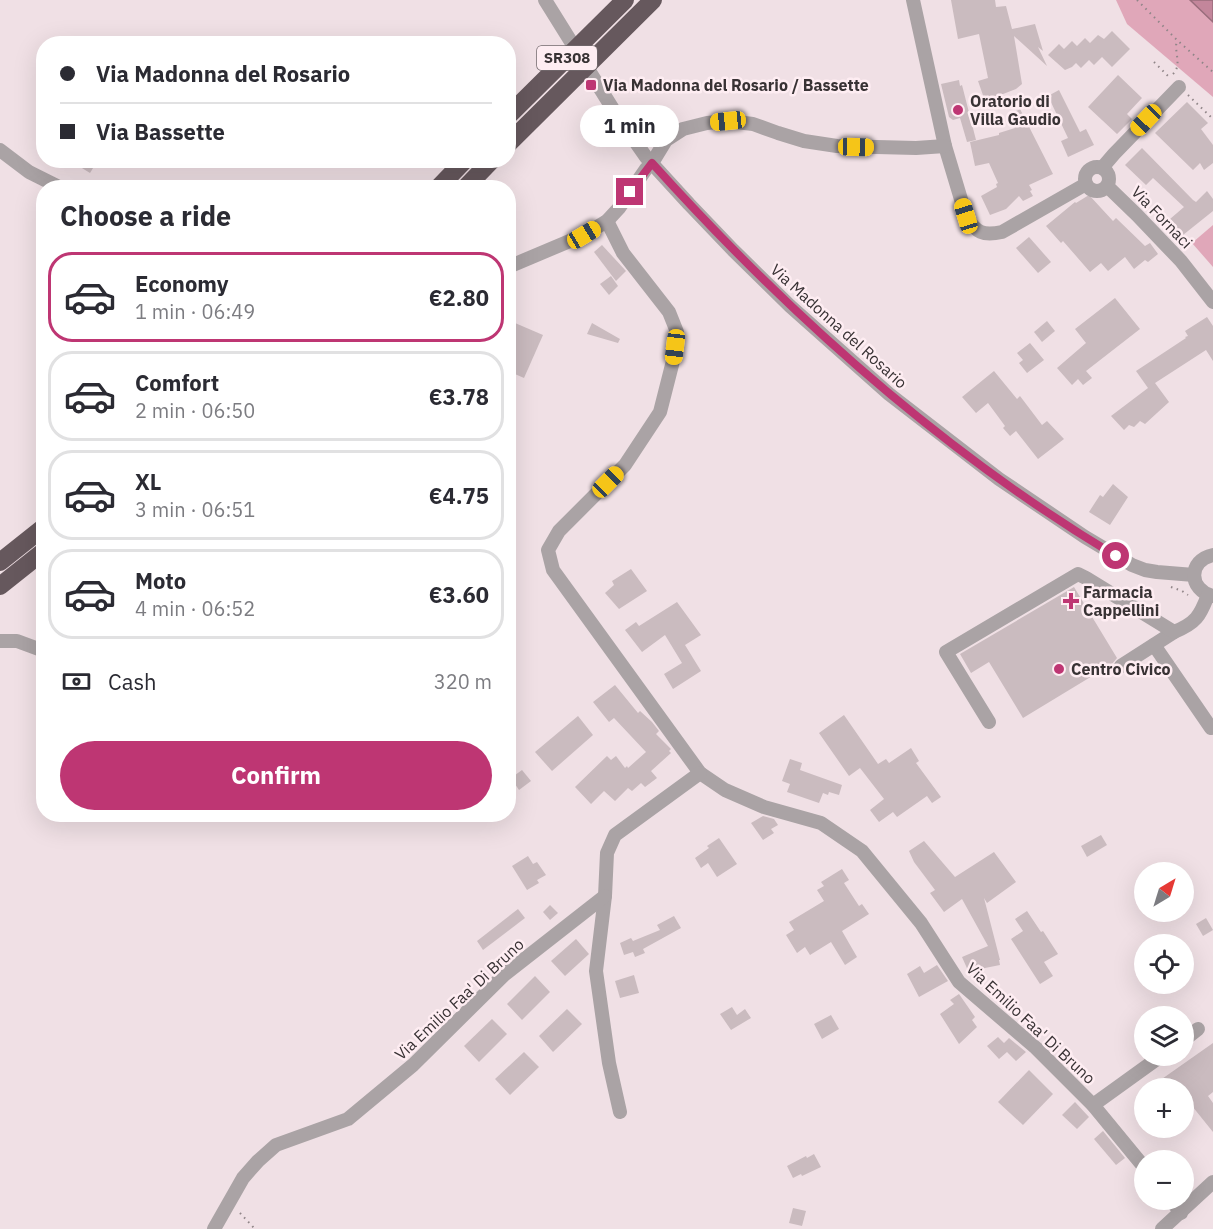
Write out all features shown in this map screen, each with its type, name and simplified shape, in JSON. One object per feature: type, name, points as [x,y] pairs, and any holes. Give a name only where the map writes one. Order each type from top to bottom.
[{"type":"highway","name":"SR308","points":[[516,108],[625,0]]},
{"type":"highway","name":"SR308","points":[[516,136],[653,0]]},
{"type":"highway","points":[[446,180],[457,168]]},
{"type":"highway","points":[[473,180],[484,168]]},
{"type":"highway","points":[[0,562],[36,533]]},
{"type":"highway","points":[[0,586],[36,557]]},
{"type":"street","name":"Via Madonna del Rosario","points":[[545,0],[616,114],[652,163],[704,220],[790,306],[889,394],[1039,507],[1132,565],[1157,572],[1194,575]]},
{"type":"street","points":[[913,0],[945,146],[966,216],[978,231],[989,235],[1019,224],[1086,184],[1087,172],[1094,167],[1102,168],[1174,82]]},
{"type":"street","points":[[516,264],[584,235],[607,221],[652,163],[666,140],[683,129],[728,121],[753,124],[778,134],[837,147],[945,146]]},
{"type":"street","points":[[0,150],[29,172],[45,180]]},
{"type":"street","name":"Via Fornaci","points":[[1086,184],[1096,191],[1107,186],[1109,176],[1102,168]]},
{"type":"street","name":"Via Fornaci","points":[[1107,186],[1181,261],[1213,302]]},
{"type":"street","name":"Via Emilio Faa' Di Bruno","points":[[607,221],[623,253],[669,312],[676,332],[673,361],[660,412],[625,465],[559,531],[548,550],[553,570],[700,773],[725,790],[765,807],[821,823],[862,851],[921,923],[958,982],[1036,1048],[1093,1105],[1134,1155]]},
{"type":"street","points":[[1121,666],[1195,621],[1210,595],[1199,589],[1196,584],[1195,569],[1201,560],[1213,555]]},
{"type":"street","points":[[990,722],[946,652],[1078,574],[1174,632]]},
{"type":"street","points":[[0,641],[17,641],[36,648]]},
{"type":"street","points":[[1154,645],[1211,728]]},
{"type":"street","points":[[620,1112],[609,1062],[596,971],[605,896],[607,853],[615,835],[700,773]]},
{"type":"street","name":"Via Emilio Faa' Di Bruno","points":[[214,1229],[243,1178],[270,1150],[276,1145],[348,1119],[413,1065],[504,975],[605,896]]},
{"type":"street","points":[[1194,1032],[1198,1029]]},
{"type":"street","name":"Via Emilio Faa' Di Bruno","points":[[1093,1105],[1147,1066]]},
{"type":"street","points":[[1162,1229],[1213,1182]]},
{"type":"path","points":[[1137,0],[1213,72]]},
{"type":"path","points":[[1174,82],[1179,64],[1176,45],[1179,41]]},
{"type":"path","points":[[1168,586],[1182,591],[1189,597]]},
{"type":"path","points":[[240,1213],[255,1229]]},
{"type":"shaded area","points":[[1116,0],[1190,0],[1213,21],[1213,97],[1127,24]]},
{"type":"shaded area","points":[[1190,0],[1213,0],[1213,22]]},
{"type":"shaded area","points":[[1213,225],[1213,267],[1192,243]]},
{"type":"building","points":[[951,0],[995,0],[996,7],[1006,6],[1012,29],[1035,24],[1043,51],[1038,47],[1047,66],[1014,36],[1022,84],[1016,89],[985,101],[978,81],[988,78],[979,34],[958,39]]},
{"type":"building","points":[[1112,31],[1130,49],[1112,67],[1102,57],[1094,65],[1089,60],[1081,68],[1076,63],[1065,70],[1048,55],[1059,44],[1064,49],[1072,41],[1077,46],[1085,38],[1090,43],[1098,35],[1104,39]]},
{"type":"building","points":[[1118,75],[1142,98],[1127,114],[1132,119],[1117,134],[1088,107]]},
{"type":"building","points":[[959,80],[976,140],[967,142],[960,118],[953,120],[949,117],[941,84]]},
{"type":"building","points":[[1059,90],[1080,132],[1086,129],[1094,145],[1068,157],[1061,141],[1068,138],[1048,96]]},
{"type":"building","points":[[1187,102],[1208,123],[1201,129],[1213,145],[1213,163],[1204,170],[1200,163],[1193,170],[1155,133]]},
{"type":"building","points":[[1020,109],[1053,174],[1029,185],[1033,196],[1023,201],[1019,196],[1006,209],[990,215],[981,196],[997,187],[998,183],[989,163],[975,166],[970,142],[999,135],[999,133],[1015,128],[1009,115]]},
{"type":"building","points":[[1142,148],[1193,200],[1196,202],[1207,191],[1213,199],[1213,211],[1183,235],[1170,219],[1184,207],[1153,178],[1146,185],[1125,165]]},
{"type":"building","points":[[82,168],[93,168],[90,173]]},
{"type":"building","points":[[1089,195],[1113,221],[1116,218],[1145,246],[1150,243],[1158,254],[1148,262],[1145,260],[1134,269],[1125,257],[1108,271],[1101,263],[1090,272],[1063,241],[1061,243],[1046,226],[1075,202]]},
{"type":"building","points":[[1029,237],[1051,262],[1038,273],[1016,248]]},
{"type":"building","points":[[602,245],[626,271],[616,281],[594,252]]},
{"type":"building","points":[[611,276],[618,286],[609,295],[600,284]]},
{"type":"building","points":[[1115,298],[1140,329],[1086,371],[1092,378],[1083,385],[1078,379],[1072,385],[1057,368],[1086,343],[1075,329]]},
{"type":"building","points":[[1207,317],[1213,326],[1213,361],[1206,350],[1155,383],[1169,402],[1145,424],[1140,421],[1134,427],[1129,425],[1124,430],[1111,416],[1148,388],[1136,371],[1186,338],[1188,336],[1185,331]]},
{"type":"building","points":[[1047,321],[1055,331],[1042,342],[1034,332]]},
{"type":"building","points":[[516,323],[543,335],[524,378],[516,374]]},
{"type":"building","points":[[592,323],[620,339],[618,343],[587,334]]},
{"type":"building","points":[[1030,343],[1044,360],[1027,373],[1019,363],[1023,360],[1017,353]]},
{"type":"building","points":[[994,371],[1017,399],[1020,396],[1042,425],[1047,421],[1064,439],[1038,459],[1016,431],[1010,436],[988,403],[976,413],[962,397]]},
{"type":"building","points":[[1113,484],[1128,497],[1110,525],[1089,512],[1100,495],[1103,497]]},
{"type":"building","points":[[631,569],[647,591],[619,609],[605,593],[614,585],[612,581]]},
{"type":"building","points":[[1074,587],[1117,658],[1112,664],[1023,718],[989,662],[971,673],[960,654]]},
{"type":"building","points":[[677,602],[701,635],[685,645],[701,671],[673,689],[664,674],[682,663],[665,635],[642,652],[625,630],[636,622],[639,626]]},
{"type":"building","points":[[615,685],[638,713],[640,711],[652,722],[659,731],[656,734],[671,749],[669,751],[671,753],[651,771],[657,778],[645,787],[641,783],[632,791],[628,788],[615,801],[604,791],[591,804],[575,787],[607,756],[611,760],[616,756],[625,768],[627,766],[628,768],[646,752],[614,718],[609,722],[593,702]]},
{"type":"building","points":[[844,715],[878,764],[886,759],[889,763],[911,748],[919,761],[916,763],[941,797],[932,803],[927,796],[897,817],[893,812],[879,822],[870,810],[884,799],[860,768],[849,776],[819,733]]},
{"type":"building","points":[[578,716],[593,735],[552,771],[535,752]]},
{"type":"building","points":[[790,759],[802,763],[800,770],[842,785],[839,795],[823,793],[819,803],[787,792],[790,784],[782,781]]},
{"type":"building","points":[[522,770],[531,781],[519,790],[516,786],[516,774]]},
{"type":"building","points":[[763,816],[774,819],[778,825],[771,829],[774,833],[763,840],[751,823]]},
{"type":"building","points":[[1101,835],[1107,845],[1087,857],[1081,846]]},
{"type":"building","points":[[719,838],[737,864],[717,877],[708,863],[701,868],[695,858]]},
{"type":"building","points":[[924,841],[955,877],[994,852],[1016,882],[987,903],[984,898],[1000,965],[985,968],[970,975],[962,957],[988,946],[962,899],[944,912],[930,893],[935,890],[914,862],[909,851]]},
{"type":"building","points":[[528,856],[533,864],[537,862],[546,875],[537,880],[539,883],[527,890],[512,866]]},
{"type":"building","points":[[842,869],[849,880],[844,883],[859,906],[862,904],[869,914],[842,931],[857,957],[845,965],[831,942],[810,955],[805,947],[797,953],[786,935],[794,930],[789,922],[824,901],[817,890],[824,886],[821,882]]},
{"type":"building","points":[[550,905],[558,913],[550,920],[543,912]]},
{"type":"building","points":[[518,909],[525,918],[483,950],[477,941]]},
{"type":"building","points":[[1027,911],[1058,954],[1044,962],[1053,976],[1040,984],[1011,939],[1023,931],[1015,919]]},
{"type":"building","points":[[674,916],[681,928],[643,949],[645,953],[635,957],[633,952],[624,955],[620,943],[631,938],[633,941],[660,930],[657,925]]},
{"type":"building","points":[[1206,918],[1213,930],[1203,936],[1196,924]]},
{"type":"building","points":[[576,939],[589,954],[565,976],[551,961]]},
{"type":"building","points":[[937,965],[948,981],[919,997],[907,974],[920,966],[924,973]]},
{"type":"building","points":[[634,975],[639,993],[620,998],[615,981]]},
{"type":"building","points":[[535,976],[550,992],[522,1020],[507,1004]]},
{"type":"building","points":[[959,994],[975,1017],[972,1020],[977,1027],[959,1044],[940,1014],[954,1004],[950,1000]]},
{"type":"building","points":[[732,1007],[737,1015],[745,1009],[751,1018],[731,1030],[720,1014]]},
{"type":"building","points":[[567,1009],[582,1024],[553,1052],[539,1036]]},
{"type":"building","points":[[831,1015],[839,1029],[822,1039],[814,1024]]},
{"type":"building","points":[[492,1019],[507,1034],[479,1062],[464,1046]]},
{"type":"building","points":[[998,1037],[1004,1043],[1009,1038],[1026,1052],[1016,1061],[1007,1052],[999,1059],[987,1046]]},
{"type":"building","points":[[1213,1043],[1213,1092],[1208,1096],[1213,1103],[1213,1132],[1194,1108],[1194,1078],[1163,1078],[1180,1066],[1194,1066],[1194,1056]]},
{"type":"building","points":[[524,1052],[539,1067],[510,1095],[495,1079]]},
{"type":"building","points":[[1029,1070],[1053,1094],[1023,1125],[998,1102]]},
{"type":"building","points":[[1075,1102],[1089,1117],[1077,1129],[1062,1115]]},
{"type":"building","points":[[1103,1131],[1125,1158],[1116,1165],[1094,1139]]},
{"type":"building","points":[[814,1154],[821,1167],[793,1178],[787,1166]]},
{"type":"building","points":[[793,1208],[806,1211],[802,1226],[789,1223]]},
{"type":"place","name":"Via Madonna del Rosario / Bassette","points":[[591,85]]},
{"type":"place","name":"Oratorio di Villa Gaudio","points":[[958,110]]},
{"type":"place","name":"Farmacia Cappellini","points":[[1071,601]]},
{"type":"place","name":"Centro Civico","points":[[1059,669]]},
{"type":"route","points":[[630,192],[652,163],[704,220],[790,306],[889,394],[999,479],[1116,556]]}]
